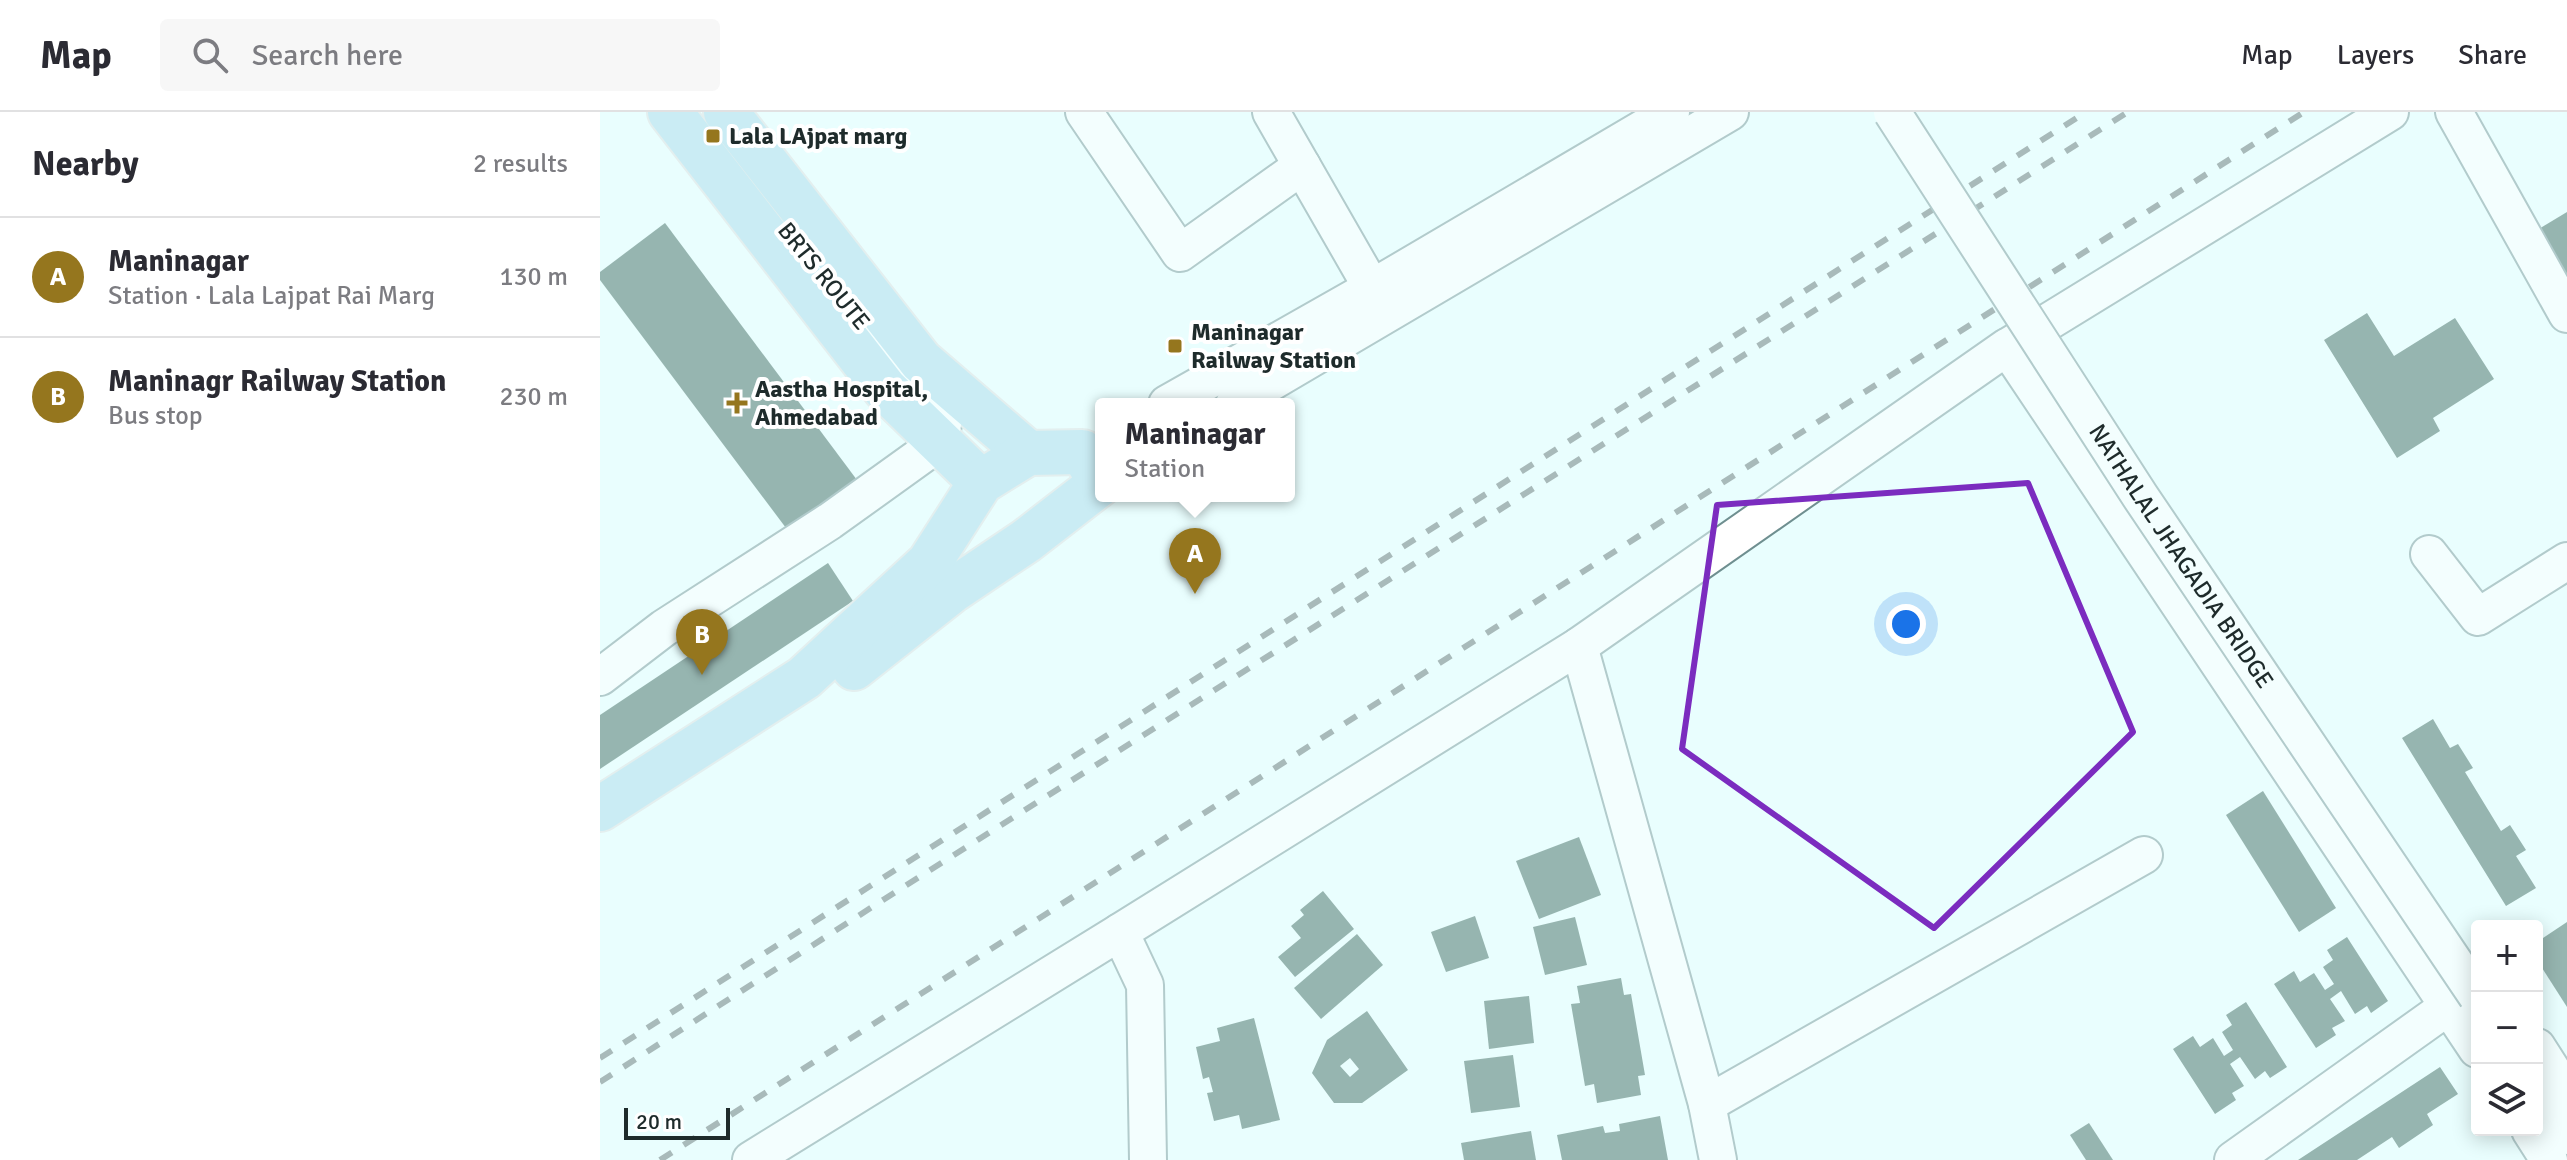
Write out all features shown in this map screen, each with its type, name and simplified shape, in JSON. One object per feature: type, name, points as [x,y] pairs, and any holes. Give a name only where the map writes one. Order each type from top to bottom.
[{"type":"main road","points":[[670,112],[885,389],[981,482]]},
{"type":"main road","points":[[726,112],[921,361],[1028,453],[1095,464]]},
{"type":"main road","points":[[600,836],[817,697],[941,577],[981,482],[1028,453]]},
{"type":"main road","points":[[600,809],[804,678],[941,577],[1026,541],[1095,465]]},
{"type":"street","name":"BRTS ROUTE","points":[[694,112],[943,424],[940,442]]},
{"type":"street","points":[[1084,112],[1180,253],[1302,166]]},
{"type":"street","points":[[1271,112],[1372,288]]},
{"type":"street","points":[[1178,398],[1671,112]]},
{"type":"street","points":[[1244,398],[1730,112]]},
{"type":"street","name":"NATHALAL JHAGADIA BRIDGE","points":[[1892,112],[2463,1001]]},
{"type":"street","name":"NATHALAL JHAGADIA BRIDGE","points":[[1918,112],[2160,484],[2471,947]]},
{"type":"street","points":[[751,1160],[1579,646],[2007,347],[2390,112]]},
{"type":"street","points":[[2454,112],[2567,314]]},
{"type":"street","points":[[2007,347],[2463,1001],[2471,1028]]},
{"type":"street","points":[[600,677],[664,628],[830,521],[940,442]]},
{"type":"street","points":[[2429,554],[2478,617],[2567,561]]},
{"type":"street","points":[[1579,646],[1707,1104],[1718,1160]]},
{"type":"street","points":[[1707,1104],[2144,855]]},
{"type":"street","points":[[1120,932],[1145,985],[1148,1160]]},
{"type":"street","points":[[2233,1160],[2463,1001]]},
{"type":"street","points":[[2543,1056],[2567,1094]]},
{"type":"street","points":[[2543,1098],[2567,1136]]},
{"type":"street","points":[[2534,1136],[2549,1160]]},
{"type":"highlighted area","points":[[2028,483],[2133,732],[1934,928],[1682,749],[1717,505]]},
{"type":"building","points":[[2567,212],[2567,297],[2529,235]]},
{"type":"building","points":[[665,223],[857,480],[789,532],[600,280],[600,272]]},
{"type":"building","points":[[2367,313],[2394,356],[2455,318],[2494,379],[2433,418],[2440,431],[2397,458],[2324,340]]},
{"type":"building","points":[[828,563],[853,601],[600,769],[600,715]]},
{"type":"building","points":[[2433,719],[2450,748],[2458,744],[2473,768],[2465,772],[2501,831],[2510,825],[2526,850],[2516,856],[2536,888],[2506,906],[2402,738]]},
{"type":"building","points":[[2263,791],[2336,908],[2299,932],[2226,815]]},
{"type":"building","points":[[1579,837],[1601,895],[1539,919],[1516,861]]},
{"type":"building","points":[[1323,891],[1354,929],[1295,977],[1278,957],[1301,938],[1291,926],[1304,915],[1300,910]]},
{"type":"building","points":[[1475,916],[1489,958],[1446,972],[1431,932]]},
{"type":"building","points":[[1575,917],[1587,965],[1545,975],[1533,927]]},
{"type":"building","points":[[2567,922],[2567,1007],[2543,969],[2543,938]]},
{"type":"building","points":[[1357,934],[1383,965],[1321,1019],[1294,988]]},
{"type":"building","points":[[2347,937],[2388,1001],[2371,1013],[2367,1006],[2355,1014],[2341,991],[2330,999],[2345,1021],[2332,1028],[2336,1035],[2316,1048],[2274,984],[2294,971],[2300,982],[2314,973],[2325,990],[2334,984],[2323,967],[2333,960],[2327,950]]},
{"type":"building","points":[[1621,978],[1624,995],[1631,994],[1645,1075],[1638,1076],[1641,1095],[1597,1103],[1594,1084],[1585,1086],[1571,1004],[1580,1003],[1577,986]]},
{"type":"building","points":[[1529,996],[1534,1043],[1489,1049],[1484,1001]]},
{"type":"building","points":[[2246,1002],[2287,1067],[2270,1078],[2265,1071],[2255,1079],[2240,1057],[2230,1064],[2244,1086],[2232,1093],[2236,1100],[2215,1114],[2173,1049],[2193,1036],[2200,1047],[2213,1038],[2224,1056],[2233,1050],[2222,1032],[2232,1025],[2226,1015]]},
{"type":"building","points":[[1367,1011],[1408,1070],[1362,1103],[1334,1103],[1312,1073],[1327,1040]],"holes":[[[1350,1058],[1359,1069],[1350,1077],[1340,1066]]]},
{"type":"building","points":[[1254,1018],[1280,1120],[1242,1129],[1239,1115],[1214,1121],[1207,1093],[1213,1092],[1209,1077],[1203,1079],[1196,1047],[1220,1041],[1217,1028]]},
{"type":"building","points":[[1513,1055],[1520,1107],[1471,1113],[1464,1061]]},
{"type":"building","points":[[2440,1067],[2458,1094],[2427,1114],[2433,1125],[2399,1148],[2392,1137],[2357,1160],[2298,1160]]},
{"type":"building","points":[[1660,1116],[1668,1160],[1562,1160],[1557,1135],[1603,1126],[1605,1133],[1620,1131],[1619,1124]]},
{"type":"building","points":[[2089,1123],[2113,1160],[2086,1160],[2070,1135]]},
{"type":"building","points":[[1531,1131],[1536,1160],[1464,1160],[1461,1143]]},
{"type":"railway","points":[[600,1058],[2086,112]]},
{"type":"railway","points":[[600,1082],[2128,112]]},
{"type":"railway","points":[[660,1160],[2304,112]]},
{"type":"place","name":"Lala LAjpat marg","points":[[713,136]]},
{"type":"place","name":"Maninagar Railway Station","points":[[1175,346]]},
{"type":"place","name":"Aastha Hospital, Ahmedabad","points":[[737,403]]},
{"type":"place","name":"Maninagar","points":[[1195,594]]},
{"type":"place","name":"Maninagr Railway Station","points":[[702,675]]}]
